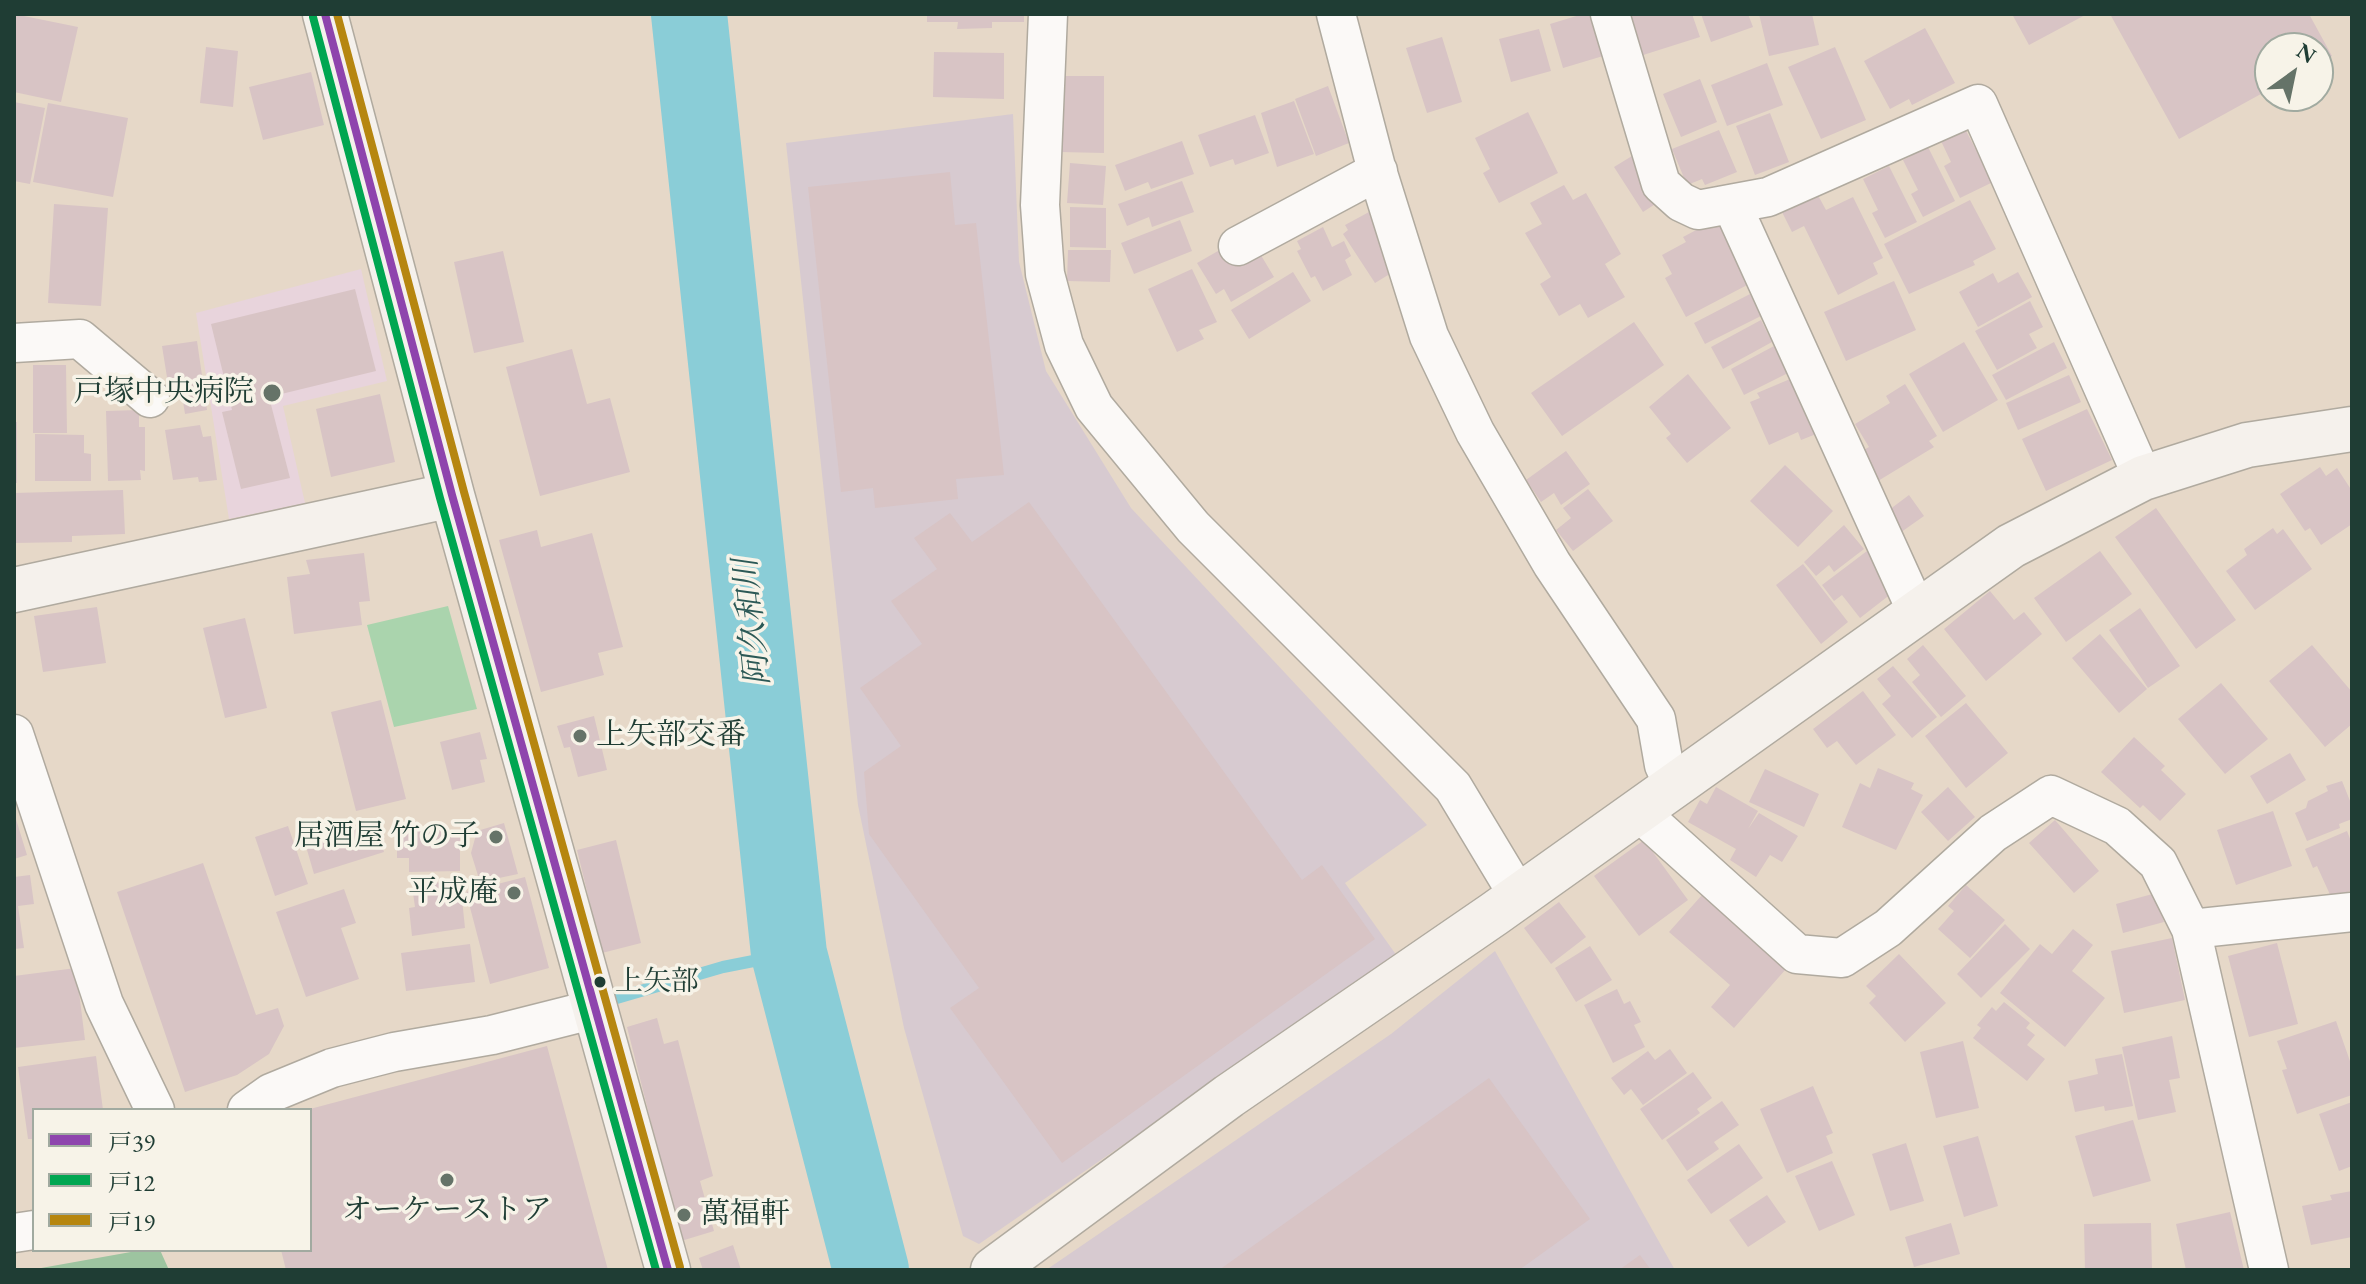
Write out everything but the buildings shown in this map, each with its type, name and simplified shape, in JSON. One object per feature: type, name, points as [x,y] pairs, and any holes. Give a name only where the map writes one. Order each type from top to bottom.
[{"type":"street","points":[[325,14],[452,495],[668,1270]]},
{"type":"street","points":[[1048,14],[1040,205],[1045,274],[1064,345],[1094,407],[1193,527],[1453,787],[1518,895]]},
{"type":"street","points":[[1336,14],[1378,171],[1435,349],[1475,432],[1552,564],[1656,719],[1664,765],[1674,786]]},
{"type":"street","points":[[1610,14],[1661,184],[1681,202],[1698,210],[1768,197],[1978,104],[2143,478]]},
{"type":"street","points":[[1238,246],[1378,171]]},
{"type":"street","points":[[1732,205],[1917,612]]},
{"type":"street","points":[[14,343],[80,339],[150,398]]},
{"type":"street","points":[[993,1270],[1229,1096],[1674,786],[2011,546],[2143,478],[2247,445],[2352,429]]},
{"type":"street","points":[[14,590],[452,495]]},
{"type":"street","points":[[14,734],[104,1004],[154,1108]]},
{"type":"street","points":[[1638,811],[1797,954],[1842,958],[1888,928],[1993,833],[2051,795],[2117,826],[2158,863],[2191,929],[2269,1270]]},
{"type":"street","points":[[2191,929],[2352,912]]},
{"type":"street","points":[[250,1108],[271,1093],[332,1068],[595,1009]]},
{"type":"shaded area","points":[[1013,114],[1019,262],[1046,371],[1131,508],[1427,825],[1345,883],[1397,956],[979,1244],[963,1236],[904,1028],[858,805],[786,143]]},
{"type":"shaded area","name":"戸塚中央病院","points":[[361,269],[387,381],[283,406],[305,503],[229,519],[196,313]]},
{"type":"shaded area","points":[[1495,951],[1675,1270],[1046,1270],[1391,1034]]},
{"type":"green space","points":[[448,606],[477,709],[394,727],[367,625]]},
{"type":"green space","points":[[131,1252],[161,1252],[169,1270],[30,1270]]},
{"type":"waterway","name":"阿久和川","points":[[689,14],[789,954],[871,1270]]},
{"type":"waterway","points":[[603,1002],[723,967],[789,954]]},
{"type":"transit line","name":"戸39","points":[[325,14],[452,495],[668,1270]]},
{"type":"transit line","name":"戸19","points":[[337,14],[464,492],[680,1267]]},
{"type":"transit line","name":"戸12","points":[[313,17],[440,498],[656,1270]]},
{"type":"place","name":"戸塚中央病院","points":[[272,393]]},
{"type":"place","name":"上矢部交番","points":[[580,736]]},
{"type":"place","name":"居酒屋 竹の子","points":[[496,837]]},
{"type":"place","name":"平成庵","points":[[514,893]]},
{"type":"place","name":"上矢部","points":[[600,982]]},
{"type":"place","name":"オーケーストア","points":[[447,1180]]},
{"type":"place","name":"萬福軒","points":[[684,1215]]}]
